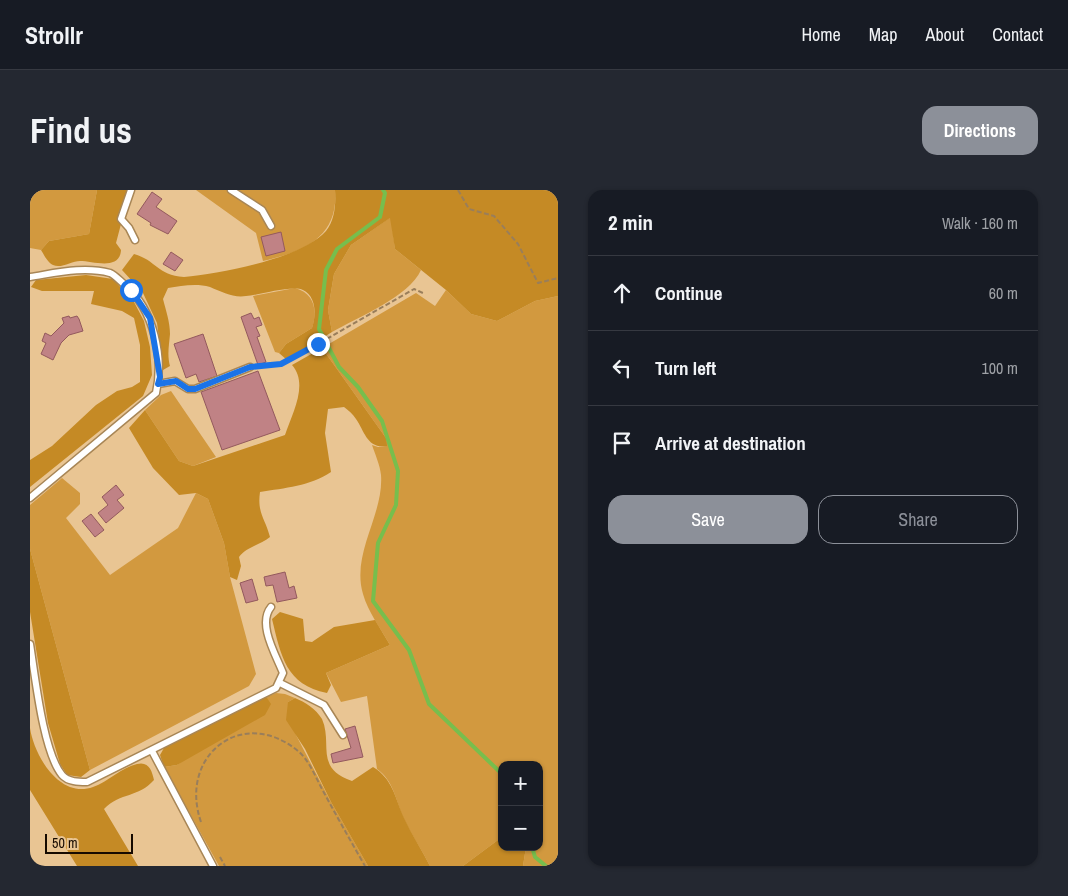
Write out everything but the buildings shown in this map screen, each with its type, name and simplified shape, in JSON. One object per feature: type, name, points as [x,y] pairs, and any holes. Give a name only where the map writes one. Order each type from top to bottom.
[{"type":"lane","points":[[131,190],[121,219],[129,228],[135,240]]},
{"type":"lane","points":[[231,190],[262,210],[271,226]]},
{"type":"lane","points":[[30,277],[80,270],[111,273],[131,290],[150,318],[160,377],[156,394],[30,498]]},
{"type":"lane","points":[[158,384],[176,381],[188,389],[195,389],[250,367]]},
{"type":"lane","points":[[30,644],[43,722],[55,760],[63,776],[74,782],[87,782],[276,688],[280,683],[282,673],[266,626],[266,614],[271,607]]},
{"type":"lane","points":[[280,683],[324,705],[344,735]]},
{"type":"lane","points":[[152,751],[213,866]]},
{"type":"path","points":[[458,190],[469,209],[494,216],[518,244],[538,283],[558,278]]},
{"type":"path","points":[[250,367],[281,364],[414,289],[425,294]]},
{"type":"path","points":[[202,827],[195,799],[198,774],[210,752],[222,742],[249,734],[261,733],[277,737],[306,759],[365,866]]},
{"type":"path","points":[[217,852],[225,866]]},
{"type":"shaded area","points":[[30,190],[97,190],[89,234],[49,241],[41,250],[30,248]]},
{"type":"shaded area","points":[[97,190],[130,190],[116,243],[121,250],[119,257],[111,263],[77,261],[59,266],[51,264],[41,250],[49,241],[89,234]]},
{"type":"shaded area","points":[[196,190],[335,190],[335,206],[331,220],[315,240],[291,253],[263,261],[256,233]]},
{"type":"shaded area","points":[[335,190],[558,190],[558,296],[535,301],[497,321],[471,314],[446,290],[395,249],[390,218],[351,245],[334,274],[328,310],[332,332],[287,360],[279,353],[286,344],[312,328],[315,313],[313,302],[308,293],[298,289],[284,289],[241,296],[223,293],[210,287],[199,285],[168,288],[163,299],[170,330],[168,354],[170,366],[163,370],[157,323],[143,293],[122,270],[134,254],[168,273],[184,277],[239,268],[280,257],[314,241],[326,231],[334,211]]},
{"type":"shaded area","points":[[391,217],[395,249],[421,270],[415,280],[394,298],[332,332],[328,310],[334,274],[351,245]]},
{"type":"shaded area","points":[[86,275],[113,279],[134,302],[144,321],[150,347],[152,375],[143,396],[30,487],[30,460],[52,446],[96,405],[117,391],[132,387],[140,382],[140,345],[134,318],[122,311],[91,304],[94,291],[42,291],[31,287],[36,280]]},
{"type":"shaded area","points":[[295,288],[307,294],[313,303],[315,315],[312,328],[286,344],[279,353],[275,352],[253,296]]},
{"type":"shaded area","points":[[446,290],[471,314],[497,321],[535,301],[558,296],[558,866],[523,866],[525,851],[543,851],[543,761],[498,761],[498,840],[463,866],[430,866],[409,830],[387,779],[377,769],[367,696],[341,702],[326,673],[390,645],[368,607],[360,579],[364,549],[381,490],[379,463],[372,445],[378,447],[386,446],[386,438],[322,348],[416,293],[435,306]]},
{"type":"shaded area","points":[[322,348],[386,438],[387,446],[375,445],[371,442],[364,434],[355,417],[344,407],[328,409],[325,433],[331,472],[306,483],[260,492],[261,510],[270,537],[245,551],[239,557],[241,566],[237,580],[230,577],[224,543],[208,499],[196,493],[179,495],[153,468],[129,428],[145,410],[179,461],[193,466],[285,435],[295,409],[299,390],[297,373],[292,365]]},
{"type":"shaded area","points":[[171,391],[216,457],[193,466],[179,461],[145,410],[161,395]]},
{"type":"shaded area","points":[[62,478],[80,493],[80,504],[66,518],[110,575],[178,528],[196,493],[208,499],[224,543],[230,577],[256,674],[249,686],[90,770],[30,549],[30,505]]},
{"type":"shaded area","points":[[30,549],[90,770],[81,777],[67,775],[60,764],[48,723],[30,612]]},
{"type":"shaded area","points":[[280,612],[303,619],[305,641],[312,642],[334,627],[375,620],[390,645],[326,673],[331,685],[327,693],[313,689],[294,676],[283,657],[272,619]]},
{"type":"shaded area","points":[[276,693],[295,698],[288,702],[296,735],[331,802],[368,866],[219,866],[164,767],[177,765],[267,698],[264,698]]},
{"type":"shaded area","points":[[267,698],[271,704],[265,715],[177,765],[164,767],[160,755],[164,748]]},
{"type":"shaded area","points":[[295,698],[310,706],[322,719],[325,728],[329,762],[340,776],[352,781],[373,767],[385,777],[393,790],[407,824],[430,866],[368,866],[331,802],[305,749],[286,720],[288,702]]},
{"type":"shaded area","points":[[30,728],[32,739],[43,762],[59,781],[69,787],[81,789],[93,787],[126,768],[141,763],[147,765],[154,780],[142,790],[117,800],[104,809],[138,866],[77,866],[30,790]]},
{"type":"shaded area","points":[[498,840],[498,851],[525,851],[523,866],[463,866]]},
{"type":"waterway","points":[[383,190],[385,193],[380,217],[337,249],[326,270],[319,329],[339,367],[358,387],[382,421],[398,471],[396,505],[378,543],[373,601],[409,650],[429,704],[498,770]]},
{"type":"waterway","points":[[533,851],[535,857],[546,866]]},
{"type":"route","points":[[131,290],[150,318],[160,377],[158,384],[176,381],[188,389],[195,389],[250,367],[269,367],[281,364],[318,344]]}]
